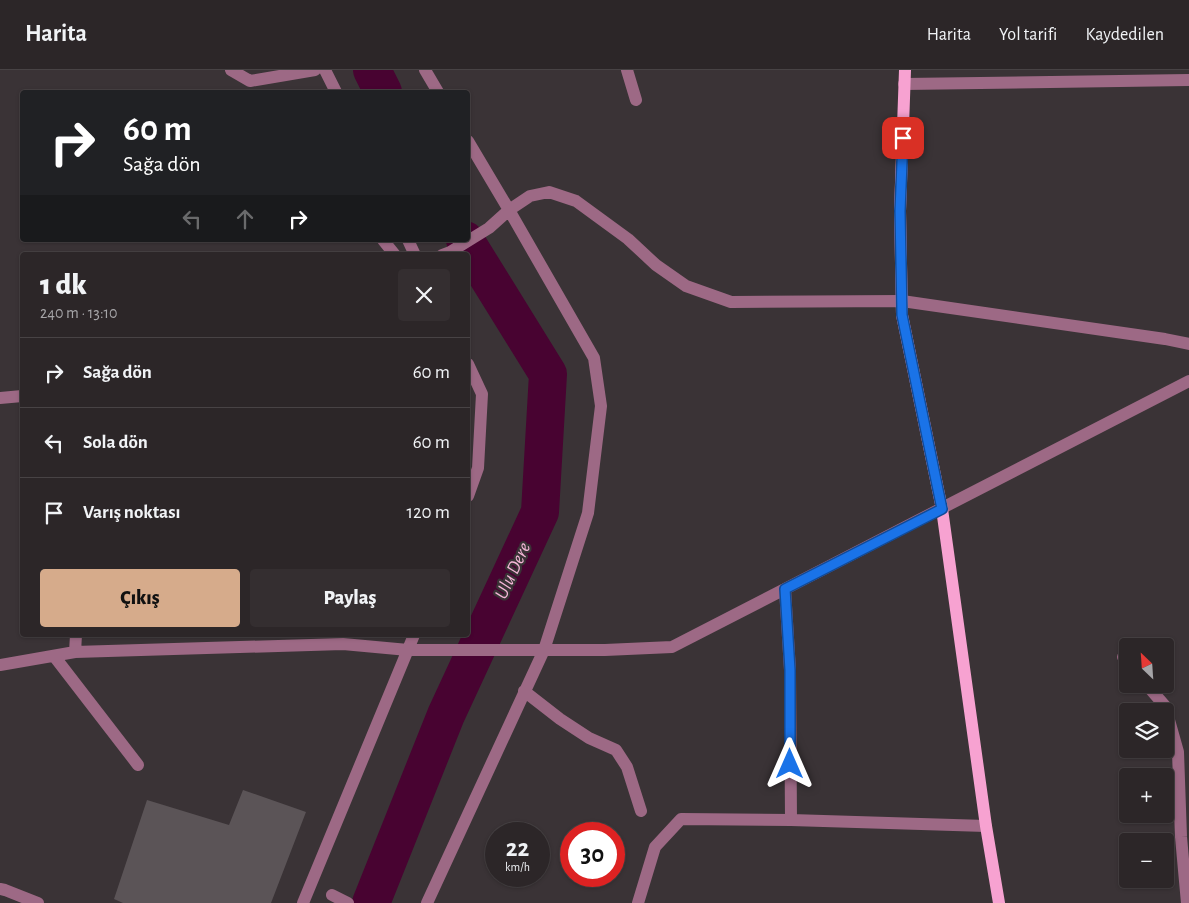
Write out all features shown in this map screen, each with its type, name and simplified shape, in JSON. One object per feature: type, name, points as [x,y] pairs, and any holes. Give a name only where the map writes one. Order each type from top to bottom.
[{"type":"main road","points":[[905,70],[900,211],[902,315],[942,509],[986,826],[999,903]]},
{"type":"street","points":[[231,70],[252,87],[315,70]]},
{"type":"street","points":[[325,70],[335,90]]},
{"type":"street","points":[[627,70],[636,100]]},
{"type":"street","points":[[427,71],[437,90]]},
{"type":"street","points":[[904,84],[1189,80]]},
{"type":"street","points":[[427,903],[544,650],[588,512],[601,406],[594,358],[470,144]]},
{"type":"street","points":[[470,239],[489,228],[509,210],[530,196],[548,192],[576,201],[628,238],[656,266],[686,286],[731,302],[902,301],[1189,344]]},
{"type":"street","points":[[385,242],[393,252]]},
{"type":"street","points":[[448,252],[465,242]]},
{"type":"street","points":[[470,368],[482,394],[478,468],[470,490]]},
{"type":"street","points":[[0,665],[75,652],[343,644],[408,650],[605,650],[672,647],[1189,381]]},
{"type":"street","points":[[0,398],[20,396]]},
{"type":"street","points":[[785,589],[790,670],[791,820]]},
{"type":"street","points":[[75,652],[76,637]]},
{"type":"street","points":[[303,903],[413,637]]},
{"type":"street","points":[[54,656],[138,765]]},
{"type":"street","points":[[524,691],[560,719],[589,738],[616,750],[627,767],[641,811]]},
{"type":"street","points":[[1154,693],[1165,706],[1178,752],[1181,837],[1187,903]]},
{"type":"street","points":[[638,903],[654,848],[681,819],[791,820],[986,826]]},
{"type":"street","points":[[0,889],[38,903]]},
{"type":"street","points":[[332,895],[348,903]]},
{"type":"building","points":[[243,790],[306,812],[271,903],[123,903],[114,899],[147,800],[229,825]]},
{"type":"waterway","name":"Ulu Dere","points":[[372,70],[382,90]]},
{"type":"waterway","name":"Ulu Dere","points":[[371,903],[446,715],[540,512],[548,374],[466,242]]},
{"type":"route","points":[[790,764],[790,670],[785,589],[942,509],[902,315],[900,211],[903,138]]}]
